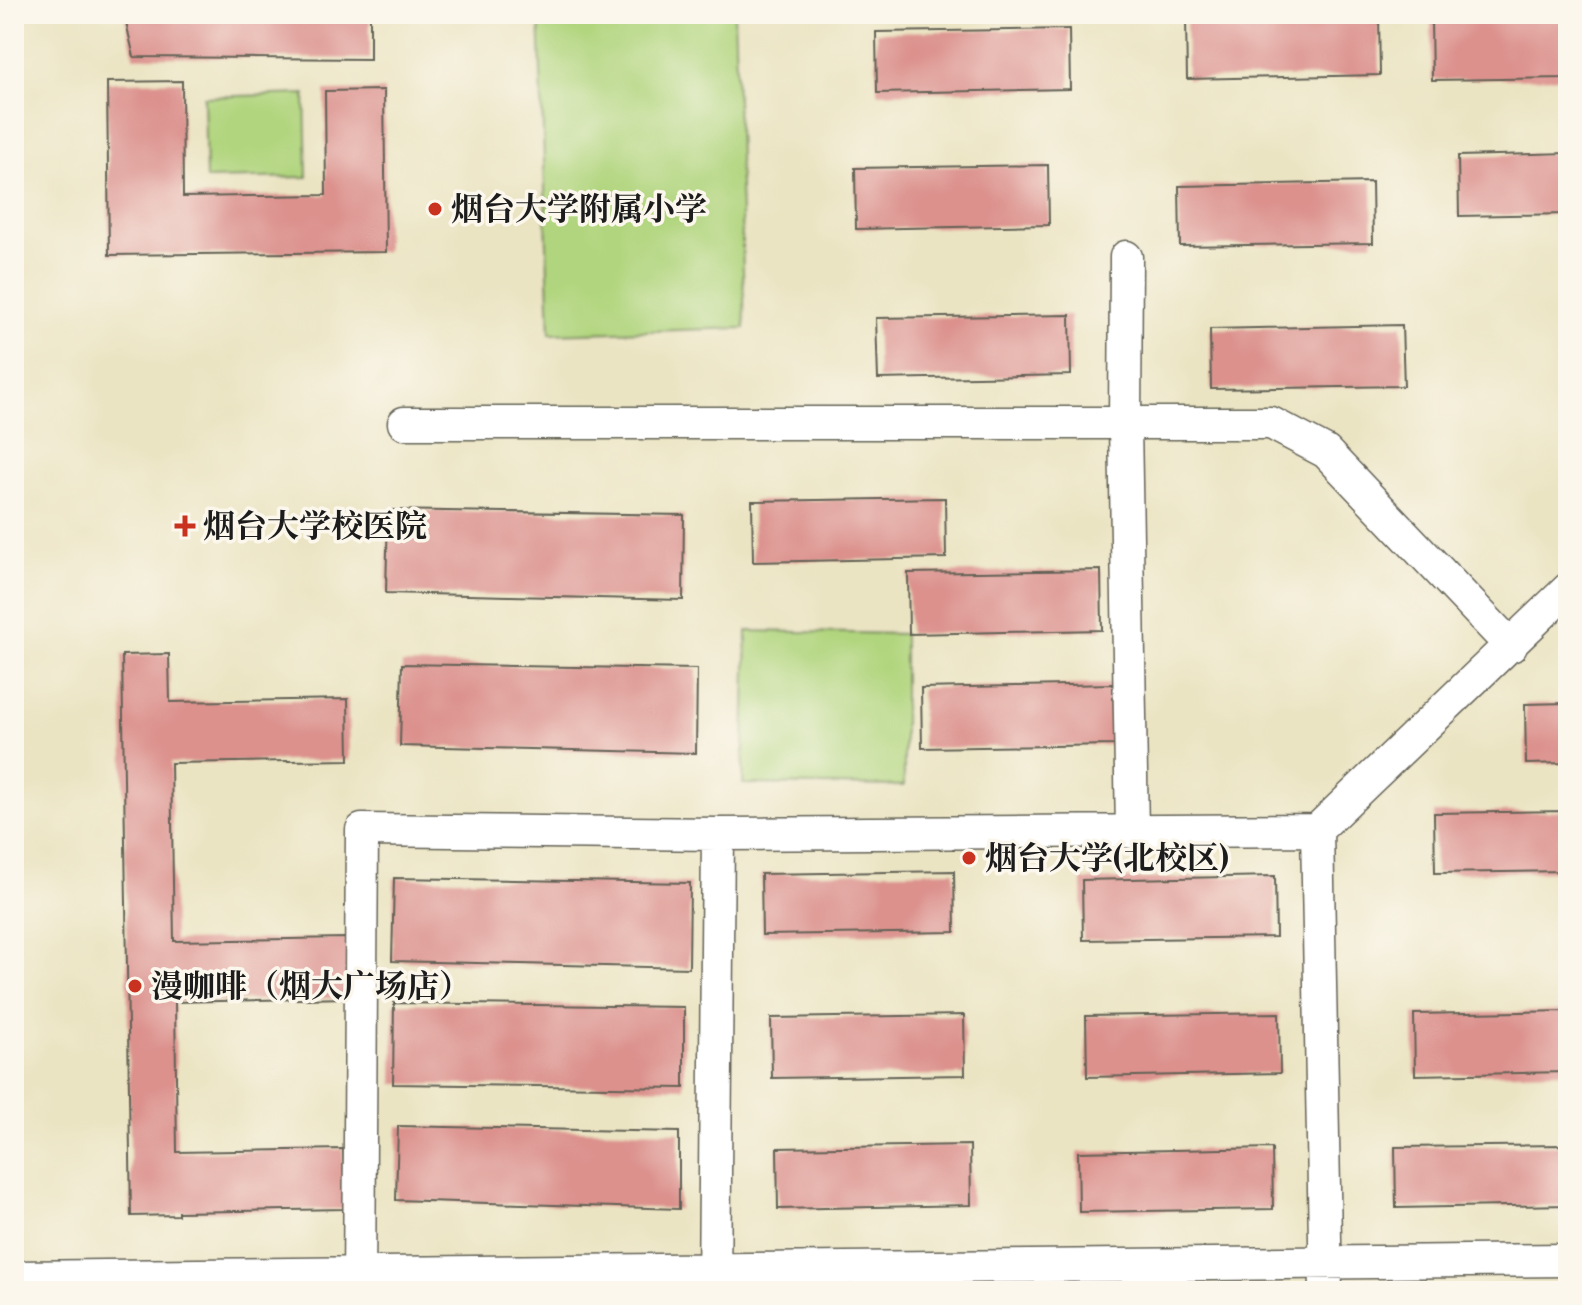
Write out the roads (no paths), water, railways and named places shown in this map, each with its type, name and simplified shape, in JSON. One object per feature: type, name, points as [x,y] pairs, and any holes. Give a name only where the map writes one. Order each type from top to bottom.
[{"type":"street","points":[[1126,257],[1125,424],[1132,832]]},
{"type":"street","points":[[404,423],[1271,423],[1326,452],[1511,646]]},
{"type":"street","points":[[359,1282],[362,830],[718,834],[1317,830],[1568,589]]},
{"type":"street","points":[[1317,830],[1326,1276]]},
{"type":"street","points":[[714,1280],[718,834]]},
{"type":"street","points":[[14,1277],[359,1282],[1326,1276],[1568,1260]]},
{"type":"place","name":"烟台大学附属小学","points":[[435,209]]},
{"type":"place","name":"烟台大学校医院","points":[[185,526]]},
{"type":"place","name":"烟台大学(北校区)","points":[[969,858]]},
{"type":"place","name":"漫咖啡（烟大广场店）","points":[[135,986]]}]
